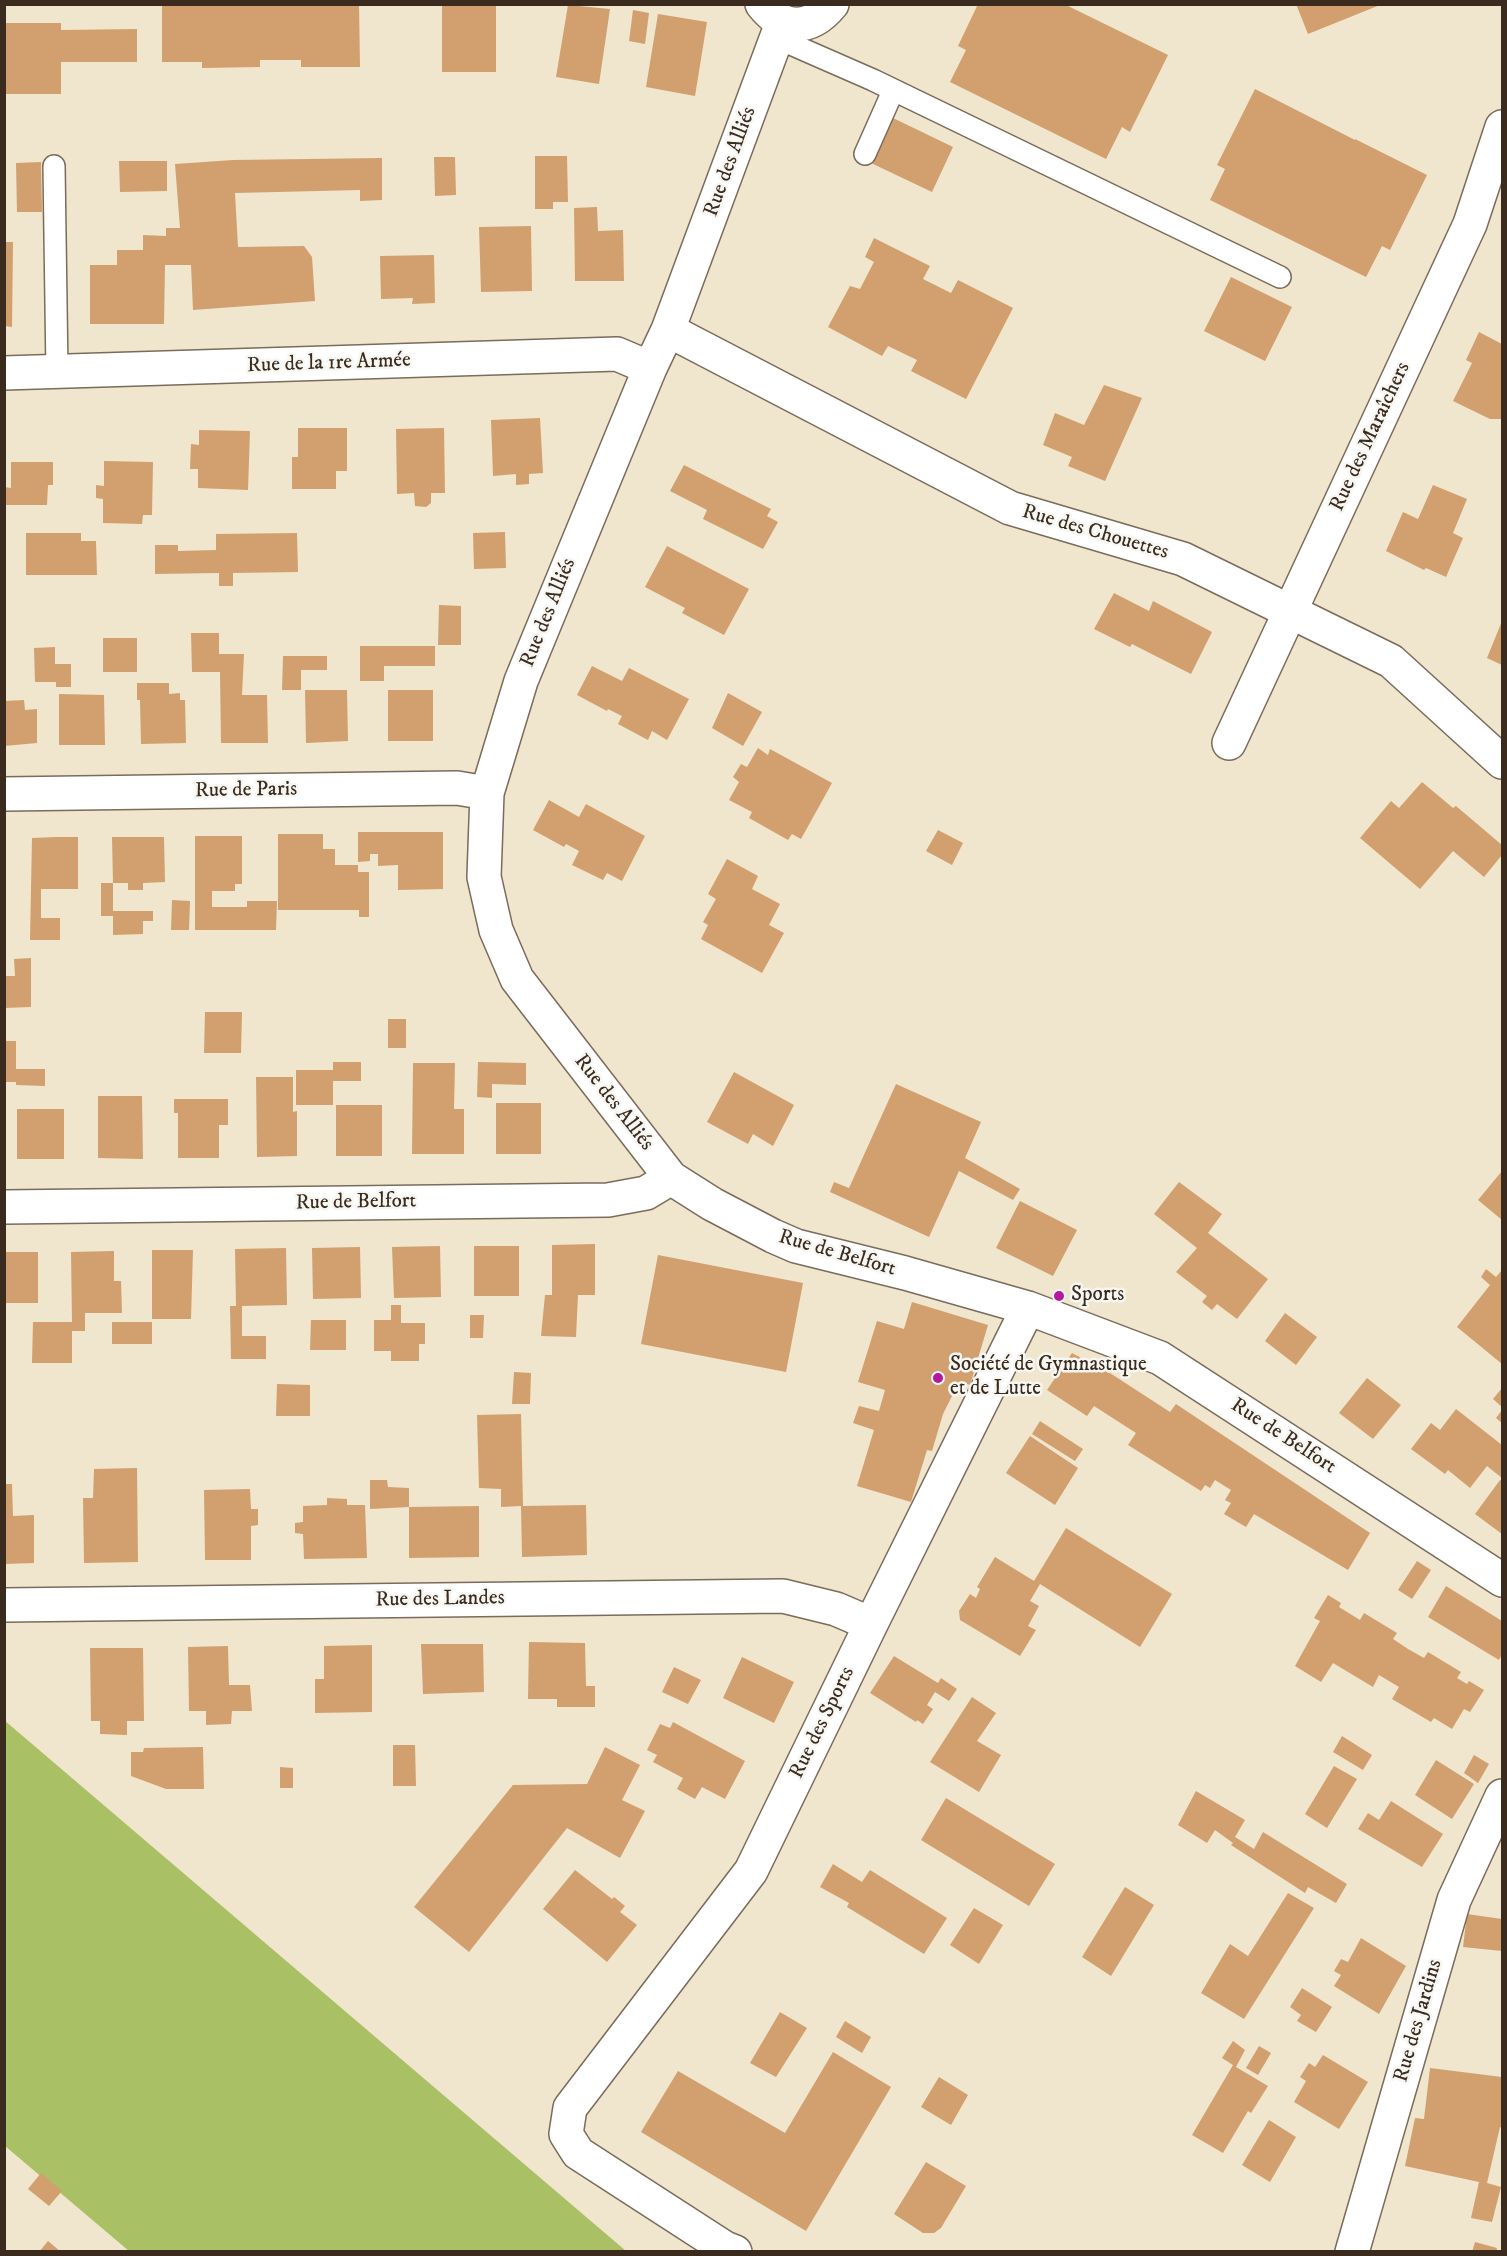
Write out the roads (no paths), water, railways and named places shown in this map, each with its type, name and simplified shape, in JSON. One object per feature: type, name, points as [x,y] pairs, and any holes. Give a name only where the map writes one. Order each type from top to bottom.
[{"type":"street","points":[[774,22],[797,24],[811,22],[823,15],[832,4]]},
{"type":"street","name":"Rue des Alliés","points":[[671,1178],[517,980],[496,930],[484,877],[487,793],[521,681],[650,368],[668,330],[774,22]]},
{"type":"street","name":"Rue des Maraîchers","points":[[1229,743],[1470,224],[1503,128]]},
{"type":"street","name":"Rue des Chouettes","points":[[668,330],[1010,508],[1183,559],[1391,661],[1503,762]]},
{"type":"street","name":"Rue de la 1re Armée","points":[[4,373],[617,354],[650,368]]},
{"type":"street","name":"Rue de Paris","points":[[4,794],[457,788],[487,793]]},
{"type":"street","name":"Rue de Belfort","points":[[4,1207],[608,1200],[646,1193],[671,1178],[712,1204],[796,1246],[905,1273],[1028,1308],[1160,1358],[1503,1580]]},
{"type":"street","name":"Rue des Sports","points":[[735,2252],[725,2248],[578,2152],[566,2134],[570,2108],[751,1871],[1028,1308]]},
{"type":"street","name":"Rue des Landes","points":[[4,1605],[783,1596],[836,1609],[871,1624]]},
{"type":"street","name":"Rue des Jardins","points":[[1352,2252],[1454,1900],[1503,1796]]},
{"type":"lane","points":[[774,22],[893,91],[1280,278]]},
{"type":"lane","points":[[864,154],[893,91]]},
{"type":"lane","points":[[54,166],[57,373]]},
{"type":"place","name":"Sports","points":[[1059,1296]]},
{"type":"place","name":"Société de Gymnastique et de Lutte","points":[[938,1378]]}]
